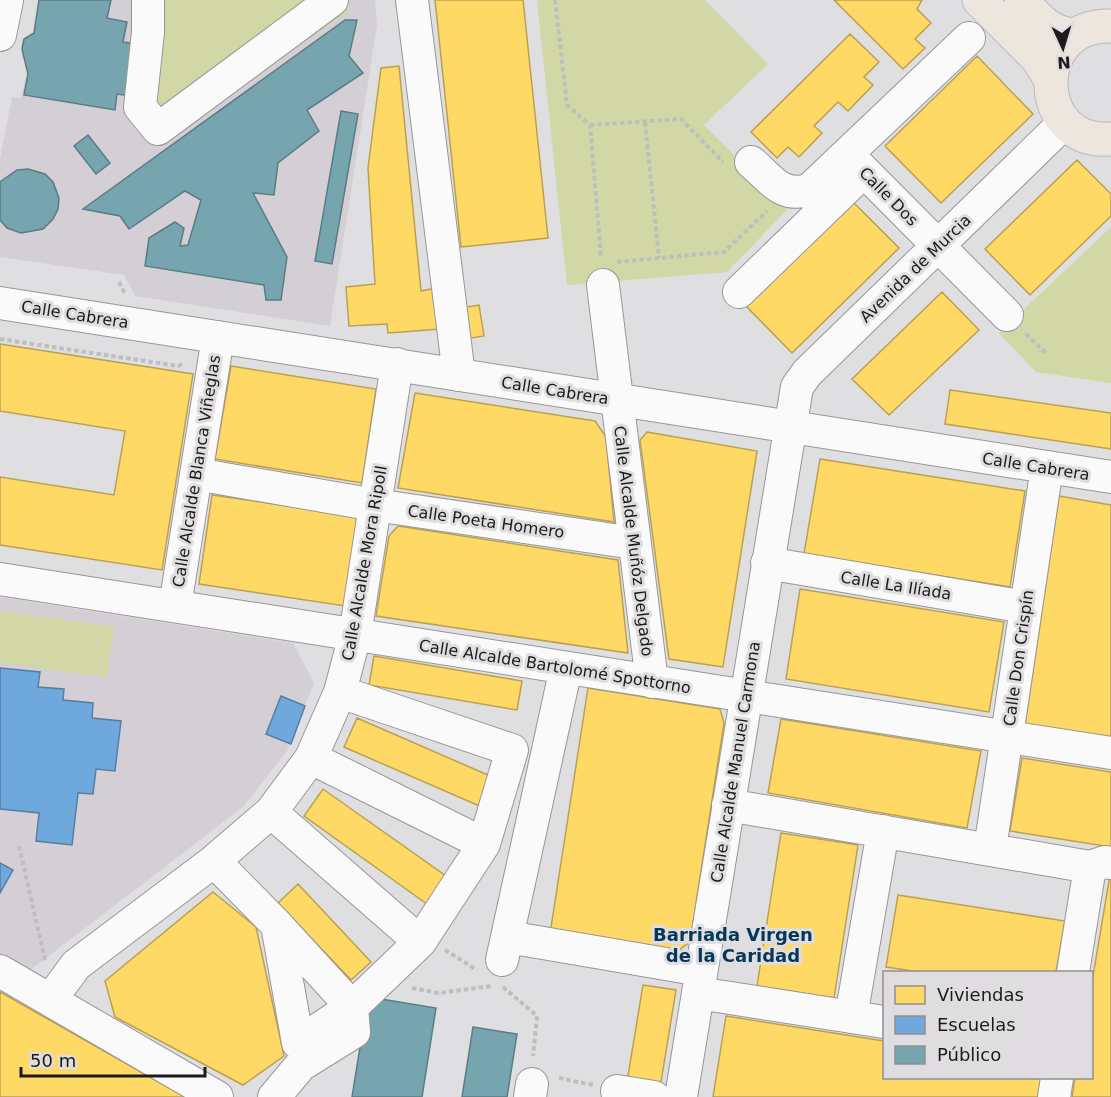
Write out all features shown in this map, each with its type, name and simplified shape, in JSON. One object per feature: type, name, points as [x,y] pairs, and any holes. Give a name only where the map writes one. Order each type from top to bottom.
[{"type":"main road","points":[[979,0],[1038,60],[1050,79]]},
{"type":"main road","points":[[1021,0],[1050,29],[1061,34],[1076,35]]},
{"type":"main road","points":[[1110,140],[1092,138],[1065,122],[1053,102],[1050,79],[1053,62],[1062,47],[1076,35],[1088,29],[1111,26]]},
{"type":"street","points":[[0,35],[7,0]]},
{"type":"street","points":[[148,0],[148,32],[140,107],[158,129],[332,0]]},
{"type":"street","points":[[412,0],[459,375]]},
{"type":"street","points":[[739,292],[969,38]]},
{"type":"street","name":"Avenida de Murcia","points":[[789,427],[797,387],[807,373],[1065,122]]},
{"type":"street","points":[[740,165],[785,192],[797,193],[809,190],[855,163]]},
{"type":"street","name":"Calle Dos","points":[[855,163],[1007,315]]},
{"type":"street","name":"Calle Alcalde Muñóz Delgado","points":[[602,274],[652,682]]},
{"type":"street","name":"Calle Cabrera","points":[[0,303],[1111,477]]},
{"type":"street","name":"Calle Alcalde Blanca Viñeglas","points":[[175,606],[218,337]]},
{"type":"street","name":"Calle Alcalde Mora Ripoll","points":[[51,999],[76,965],[214,861],[271,812],[311,758],[340,692],[355,635],[397,364]]},
{"type":"street","name":"Calle Alcalde Manuel Carmona","points":[[681,1097],[789,427]]},
{"type":"street","name":"Calle Don Crispín","points":[[990,849],[1047,467]]},
{"type":"street","name":"Calle Poeta Homero","points":[[196,474],[375,505],[634,543]]},
{"type":"street","name":"Calle La Ilíada","points":[[767,563],[1025,606]]},
{"type":"street","name":"Calle Alcalde Bartolomé Spottorno","points":[[0,579],[1111,753]]},
{"type":"street","points":[[566,668],[497,967],[700,981],[852,1017],[883,1022]]},
{"type":"street","points":[[277,925],[298,1043],[352,1007],[420,942],[484,844],[512,750],[340,692]]},
{"type":"street","points":[[311,758],[484,844]]},
{"type":"street","points":[[728,805],[990,849],[1101,865],[1073,971]]},
{"type":"street","points":[[271,812],[420,942]]},
{"type":"street","points":[[852,1017],[883,831]]},
{"type":"street","points":[[214,861],[277,925],[352,1007],[354,1032],[301,1065],[274,1097]]},
{"type":"street","points":[[0,971],[218,1097]]},
{"type":"street","points":[[1054,1097],[1057,1079]]},
{"type":"street","points":[[617,1090],[654,1097]]},
{"type":"path","points":[[555,0],[567,105],[590,125],[602,274],[659,258],[724,252],[769,209],[761,201]]},
{"type":"path","points":[[590,125],[681,119],[740,165]]},
{"type":"path","points":[[645,121],[659,258]]},
{"type":"path","points":[[0,339],[178,366]]},
{"type":"path","points":[[19,846],[46,966]]},
{"type":"path","points":[[420,942],[497,967],[537,1016],[531,1084],[617,1090]]},
{"type":"path","points":[[378,982],[439,993],[497,967]]},
{"type":"shaded area","points":[[38,0],[375,0],[377,25],[330,326],[135,296],[124,275],[0,257],[0,159],[12,97],[21,98],[28,66],[22,58],[21,47],[24,39],[33,32]]},
{"type":"shaded area","points":[[0,597],[293,643],[314,683],[287,751],[243,807],[29,971],[0,955]]},
{"type":"green space","points":[[156,0],[342,0],[349,11],[236,90],[177,105],[151,106]]},
{"type":"green space","points":[[537,0],[705,0],[768,64],[704,125],[788,209],[727,272],[567,285]]},
{"type":"green space","points":[[1111,227],[1111,383],[1036,372],[999,333]]},
{"type":"green space","points":[[0,611],[114,626],[107,677],[0,663]]},
{"type":"building: Viviendas","points":[[435,0],[523,0],[548,238],[461,247]]},
{"type":"building: Viviendas","points":[[834,0],[922,0],[917,9],[931,23],[915,39],[925,48],[903,69]]},
{"type":"building: Viviendas","points":[[850,34],[879,62],[864,77],[873,85],[848,111],[838,102],[814,126],[822,133],[799,157],[788,147],[777,158],[751,132]]},
{"type":"building: Viviendas","points":[[977,56],[1033,114],[941,203],[885,146]]},
{"type":"building: Viviendas","points":[[399,66],[421,291],[436,288],[440,329],[388,333],[387,324],[349,326],[346,287],[375,284],[368,168],[381,68]]},
{"type":"building: Viviendas","points":[[1077,160],[1111,194],[1111,216],[1030,295],[985,249]]},
{"type":"building: Viviendas","points":[[853,202],[899,248],[792,353],[746,306]]},
{"type":"building: Viviendas","points":[[942,292],[979,330],[889,415],[852,379]]},
{"type":"building: Viviendas","points":[[479,305],[484,336],[465,339],[460,308]]},
{"type":"building: Viviendas","points":[[0,344],[193,374],[162,570],[0,545],[0,477],[114,495],[125,431],[0,411]]},
{"type":"building: Viviendas","points":[[231,366],[376,389],[362,483],[215,459]]},
{"type":"building: Viviendas","points":[[950,390],[1111,413],[1111,449],[945,424]]},
{"type":"building: Viviendas","points":[[415,393],[595,421],[606,437],[614,522],[398,488]]},
{"type":"building: Viviendas","points":[[647,432],[757,451],[723,667],[669,659],[640,440]]},
{"type":"building: Viviendas","points":[[820,459],[1025,491],[1010,587],[804,554]]},
{"type":"building: Viviendas","points":[[212,495],[358,516],[345,606],[199,584]]},
{"type":"building: Viviendas","points":[[1059,496],[1111,505],[1111,737],[1025,725]]},
{"type":"building: Viviendas","points":[[398,526],[618,560],[628,653],[376,616],[389,536]]},
{"type":"building: Viviendas","points":[[800,589],[1004,622],[989,712],[786,679]]},
{"type":"building: Viviendas","points":[[374,656],[522,681],[517,710],[369,685]]},
{"type":"building: Viviendas","points":[[588,688],[720,709],[724,723],[690,942],[676,952],[550,934]]},
{"type":"building: Viviendas","points":[[357,718],[497,779],[484,808],[344,747]]},
{"type":"building: Viviendas","points":[[781,719],[981,751],[967,828],[768,793]]},
{"type":"building: Viviendas","points":[[1022,758],[1111,772],[1111,847],[1010,831]]},
{"type":"building: Viviendas","points":[[323,789],[446,876],[427,904],[304,816]]},
{"type":"building: Viviendas","points":[[781,833],[858,845],[834,998],[757,986]]},
{"type":"building: Viviendas","points":[[1109,881],[1111,881],[1111,1097],[1072,1097],[1075,1079],[1093,1079],[1093,976]]},
{"type":"building: Viviendas","points":[[298,884],[371,962],[351,980],[278,903]]},
{"type":"building: Viviendas","points":[[213,892],[256,927],[284,1056],[243,1085],[115,1017],[105,981]]},
{"type":"building: Viviendas","points":[[898,895],[1065,921],[1056,971],[913,971],[886,967]]},
{"type":"building: Viviendas","points":[[643,985],[676,990],[660,1088],[627,1082]]},
{"type":"building: Viviendas","points":[[0,992],[185,1097],[0,1097]]},
{"type":"building: Viviendas","points":[[726,1016],[883,1041],[883,1079],[1043,1079],[1040,1097],[713,1097]]},
{"type":"building: Escuelas","points":[[0,668],[40,672],[38,687],[64,689],[63,700],[93,703],[92,718],[121,721],[115,771],[96,769],[93,794],[78,793],[72,845],[36,841],[39,813],[0,809]]},
{"type":"building: Escuelas","points":[[281,696],[305,706],[291,744],[266,734]]},
{"type":"building: Escuelas","points":[[0,863],[13,870],[0,893]]},
{"type":"building: Público","points":[[39,0],[111,0],[107,18],[127,22],[123,42],[140,44],[130,96],[117,94],[115,110],[24,95],[28,74],[22,49],[24,39],[34,33]]},
{"type":"building: Público","points":[[345,20],[357,20],[349,56],[363,73],[307,110],[319,131],[278,163],[274,195],[253,193],[287,257],[281,300],[266,300],[264,285],[145,266],[149,238],[175,222],[184,228],[180,246],[188,245],[201,200],[185,191],[129,229],[120,216],[83,209]]},
{"type":"building: Público","points":[[341,111],[358,114],[332,264],[315,261]]},
{"type":"building: Público","points":[[88,135],[110,163],[96,174],[74,146]]},
{"type":"building: Público","points":[[28,169],[45,174],[53,182],[59,198],[58,209],[53,219],[43,229],[21,233],[7,228],[0,220],[0,182],[17,170]]},
{"type":"building: Público","points":[[381,999],[436,1008],[422,1097],[352,1097],[366,1010]]},
{"type":"building: Público","points":[[473,1027],[517,1034],[507,1097],[462,1097]]},
{"type":"district","name":"Barriada Virgen de la Caridad","points":[[733,945]]}]
